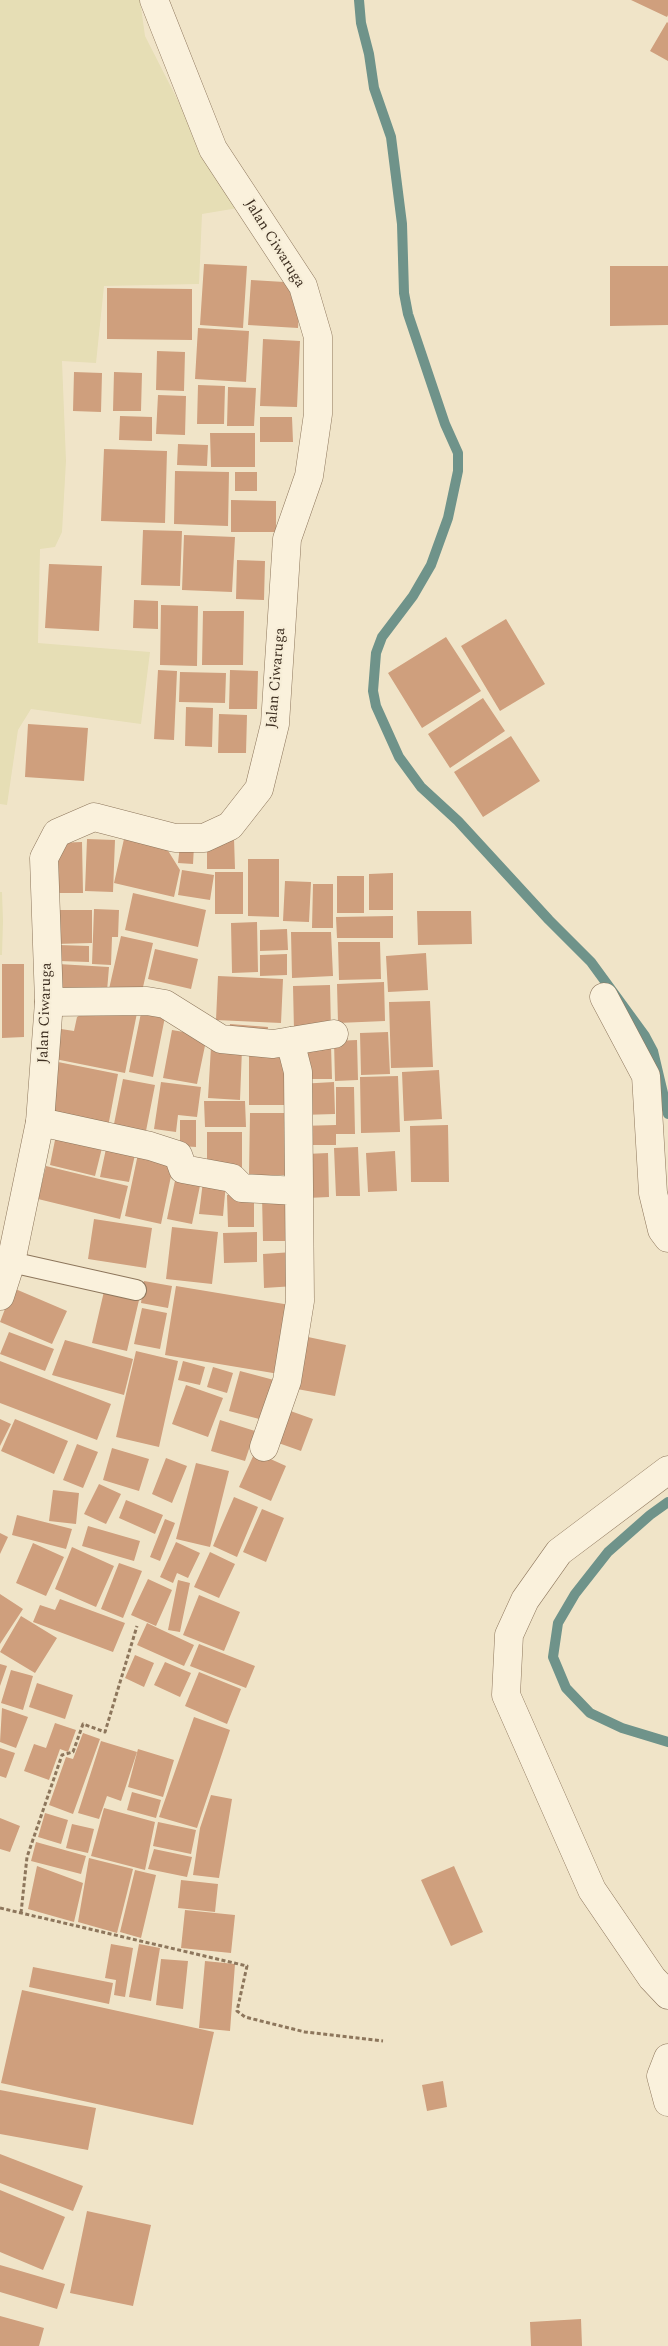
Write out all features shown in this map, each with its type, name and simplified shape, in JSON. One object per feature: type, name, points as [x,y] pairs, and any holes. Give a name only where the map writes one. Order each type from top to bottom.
[{"type":"street","name":"Jalan Ciwaruga","points":[[0,1296],[11,1262],[40,1122],[49,1002],[44,858],[57,833],[94,817],[175,838],[204,838],[230,826],[259,789],[275,724],[287,539],[309,476],[318,414],[318,337],[303,286],[213,149],[154,0]]},
{"type":"street","points":[[604,997],[646,1076],[653,1193],[662,1230],[668,1238]]},
{"type":"street","points":[[49,1002],[147,1001],[165,1004],[221,1039],[273,1044],[334,1034]]},
{"type":"street","points":[[264,1447],[287,1381],[300,1301],[298,1072],[290,1041]]},
{"type":"street","points":[[40,1122],[178,1155],[183,1169],[232,1178],[242,1188],[298,1191]]},
{"type":"street","points":[[668,1470],[559,1552],[525,1600],[509,1635],[506,1695],[592,1890],[652,1978],[668,1995]]},
{"type":"street","points":[[668,2058],[660,2076],[668,2102]]},
{"type":"lane","points":[[11,1262],[136,1290]]},
{"type":"path","points":[[20,1913],[27,1857],[62,1755],[73,1752],[83,1724],[105,1732],[137,1626]]},
{"type":"path","points":[[0,1908],[247,1966],[237,2011],[244,2018],[305,2032],[383,2041]]},
{"type":"shaded area","points":[[0,0],[140,0],[145,36],[194,132],[238,208],[202,214],[199,284],[104,286],[96,363],[62,361],[66,461],[62,532],[55,547],[40,549],[38,643],[150,652],[141,724],[31,709],[18,730],[7,805],[0,804]]},
{"type":"shaded area","points":[[0,892],[2,892],[3,921],[2,955],[0,955]]},
{"type":"building","points":[[631,0],[668,0],[668,15],[667,17]]},
{"type":"building","points":[[668,23],[668,61],[650,51]]},
{"type":"building","points":[[204,264],[247,266],[243,328],[200,325]]},
{"type":"building","points":[[610,266],[668,266],[668,325],[610,326]]},
{"type":"building","points":[[251,280],[301,283],[298,328],[248,325]]},
{"type":"building","points":[[107,288],[192,289],[192,340],[107,339]]},
{"type":"building","points":[[198,328],[249,331],[246,382],[195,379]]},
{"type":"building","points":[[263,339],[300,341],[297,407],[260,406]]},
{"type":"building","points":[[157,351],[185,352],[184,391],[156,390]]},
{"type":"building","points":[[74,372],[102,373],[101,412],[73,411]]},
{"type":"building","points":[[114,372],[142,373],[141,411],[113,411]]},
{"type":"building","points":[[198,385],[225,386],[224,424],[197,424]]},
{"type":"building","points":[[228,387],[256,388],[254,426],[227,426]]},
{"type":"building","points":[[158,395],[186,396],[185,435],[156,434]]},
{"type":"building","points":[[120,416],[152,417],[152,441],[119,440]]},
{"type":"building","points":[[260,417],[292,417],[293,442],[260,442]]},
{"type":"building","points":[[210,433],[255,433],[255,467],[211,467]]},
{"type":"building","points":[[178,444],[208,445],[207,466],[177,465]]},
{"type":"building","points":[[104,449],[167,451],[165,523],[101,521]]},
{"type":"building","points":[[175,471],[229,472],[228,526],[174,524]]},
{"type":"building","points":[[235,472],[257,472],[257,491],[235,491]]},
{"type":"building","points":[[231,500],[276,501],[276,532],[231,532]]},
{"type":"building","points":[[143,530],[182,531],[180,586],[141,585]]},
{"type":"building","points":[[184,535],[235,537],[232,592],[182,590]]},
{"type":"building","points":[[237,560],[265,561],[264,600],[236,599]]},
{"type":"building","points":[[49,564],[102,566],[99,631],[45,628]]},
{"type":"building","points":[[134,600],[158,601],[158,629],[133,628]]},
{"type":"building","points":[[161,605],[198,606],[197,666],[160,665]]},
{"type":"building","points":[[203,611],[244,611],[243,665],[202,665]]},
{"type":"building","points":[[506,619],[545,684],[500,711],[461,646]]},
{"type":"building","points":[[446,637],[481,691],[422,728],[388,673]]},
{"type":"building","points":[[158,670],[177,671],[174,740],[154,739]]},
{"type":"building","points":[[230,670],[258,671],[257,709],[229,709]]},
{"type":"building","points":[[180,672],[226,673],[225,703],[179,702]]},
{"type":"building","points":[[483,698],[505,731],[450,768],[428,734]]},
{"type":"building","points":[[186,707],[213,708],[212,747],[185,746]]},
{"type":"building","points":[[219,714],[247,715],[246,753],[218,753]]},
{"type":"building","points":[[28,724],[88,728],[84,781],[25,777]]},
{"type":"building","points":[[511,736],[540,781],[483,817],[454,772]]},
{"type":"building","points":[[207,838],[234,838],[235,869],[207,869]]},
{"type":"building","points":[[87,839],[115,840],[113,892],[85,891]]},
{"type":"building","points":[[124,839],[167,849],[180,870],[174,897],[114,883]]},
{"type":"building","points":[[82,842],[83,893],[57,893],[56,843]]},
{"type":"building","points":[[180,845],[194,846],[193,864],[178,863]]},
{"type":"building","points":[[248,859],[279,859],[279,917],[248,916]]},
{"type":"building","points":[[182,870],[214,875],[210,900],[178,895]]},
{"type":"building","points":[[215,872],[243,872],[243,914],[215,914]]},
{"type":"building","points":[[393,873],[393,910],[369,910],[369,874]]},
{"type":"building","points":[[337,876],[364,876],[364,913],[337,913]]},
{"type":"building","points":[[285,881],[311,882],[309,922],[283,921]]},
{"type":"building","points":[[313,884],[333,884],[333,928],[312,928]]},
{"type":"building","points":[[133,893],[206,910],[198,947],[125,930]]},
{"type":"building","points":[[94,909],[119,910],[118,937],[112,937],[111,965],[92,964]]},
{"type":"building","points":[[55,910],[92,910],[92,943],[55,944]]},
{"type":"building","points":[[417,911],[471,911],[472,944],[418,945]]},
{"type":"building","points":[[393,916],[393,938],[337,938],[336,917]]},
{"type":"building","points":[[257,922],[258,972],[232,973],[231,923]]},
{"type":"building","points":[[287,929],[288,950],[260,951],[260,930]]},
{"type":"building","points":[[291,932],[331,932],[333,976],[292,978]]},
{"type":"building","points":[[121,936],[153,943],[141,996],[109,989]]},
{"type":"building","points":[[338,942],[380,942],[381,979],[339,980]]},
{"type":"building","points":[[59,945],[89,946],[89,962],[59,961]]},
{"type":"building","points":[[155,949],[198,959],[191,989],[148,979]]},
{"type":"building","points":[[426,953],[428,990],[388,992],[386,956]]},
{"type":"building","points":[[287,954],[287,975],[260,976],[260,955]]},
{"type":"building","points":[[2,964],[24,964],[24,1037],[2,1038]]},
{"type":"building","points":[[58,964],[109,967],[107,991],[57,988]]},
{"type":"building","points":[[218,976],[283,979],[281,1023],[216,1020]]},
{"type":"building","points":[[384,982],[385,1021],[338,1023],[337,984]]},
{"type":"building","points":[[330,985],[331,1030],[294,1031],[293,986]]},
{"type":"building","points":[[430,1001],[433,1067],[391,1068],[389,1002]]},
{"type":"building","points":[[86,1012],[137,1013],[125,1073],[55,1059],[61,1029],[74,1031],[77,1017]]},
{"type":"building","points":[[141,1013],[165,1017],[153,1077],[129,1072]]},
{"type":"building","points":[[230,1024],[268,1027],[267,1037],[229,1034]]},
{"type":"building","points":[[172,1030],[207,1036],[197,1084],[163,1078]]},
{"type":"building","points":[[388,1032],[390,1074],[361,1075],[360,1033]]},
{"type":"building","points":[[357,1040],[358,1080],[335,1081],[334,1041]]},
{"type":"building","points":[[301,1045],[331,1045],[332,1079],[302,1079]]},
{"type":"building","points":[[211,1047],[242,1049],[240,1100],[208,1098]]},
{"type":"building","points":[[249,1050],[290,1050],[290,1105],[249,1105]]},
{"type":"building","points":[[58,1062],[118,1074],[108,1127],[48,1115]]},
{"type":"building","points":[[439,1070],[442,1119],[404,1121],[402,1072]]},
{"type":"building","points":[[398,1076],[400,1132],[361,1133],[360,1077]]},
{"type":"building","points":[[123,1079],[155,1085],[145,1136],[113,1129]]},
{"type":"building","points":[[161,1082],[201,1087],[197,1117],[178,1115],[176,1132],[154,1129]]},
{"type":"building","points":[[334,1082],[335,1114],[301,1115],[299,1084]]},
{"type":"building","points":[[336,1087],[354,1087],[355,1134],[336,1134],[336,1145],[301,1145],[300,1126],[336,1125]]},
{"type":"building","points":[[204,1101],[245,1101],[246,1127],[205,1127]]},
{"type":"building","points":[[250,1113],[288,1113],[288,1175],[249,1175]]},
{"type":"building","points":[[180,1120],[196,1120],[196,1147],[180,1146]]},
{"type":"building","points":[[448,1125],[449,1182],[411,1182],[410,1126]]},
{"type":"building","points":[[57,1130],[104,1140],[95,1176],[50,1165]]},
{"type":"building","points":[[207,1132],[242,1132],[242,1170],[207,1169]]},
{"type":"building","points":[[107,1144],[136,1150],[129,1182],[100,1177]]},
{"type":"building","points":[[358,1147],[360,1196],[336,1196],[334,1148]]},
{"type":"building","points":[[139,1149],[175,1157],[161,1224],[125,1216]]},
{"type":"building","points":[[395,1151],[397,1191],[368,1192],[366,1153]]},
{"type":"building","points":[[328,1153],[329,1197],[307,1198],[306,1154]]},
{"type":"building","points":[[46,1166],[128,1186],[120,1219],[38,1199]]},
{"type":"building","points":[[177,1171],[202,1176],[192,1224],[167,1219]]},
{"type":"building","points":[[203,1181],[226,1183],[223,1216],[199,1214]]},
{"type":"building","points":[[254,1194],[254,1227],[228,1227],[227,1195]]},
{"type":"building","points":[[262,1196],[293,1196],[294,1241],[263,1241]]},
{"type":"building","points":[[94,1219],[152,1228],[146,1268],[88,1259]]},
{"type":"building","points":[[172,1227],[218,1232],[212,1284],[166,1279]]},
{"type":"building","points":[[257,1232],[257,1262],[224,1263],[223,1233]]},
{"type":"building","points":[[293,1252],[295,1286],[264,1288],[263,1254]]},
{"type":"building","points":[[144,1281],[172,1286],[168,1308],[141,1303]]},
{"type":"building","points":[[176,1286],[290,1305],[279,1374],[165,1355]]},
{"type":"building","points":[[105,1287],[140,1296],[127,1351],[92,1343]]},
{"type":"building","points":[[13,1288],[67,1311],[52,1344],[0,1322]]},
{"type":"building","points":[[142,1308],[167,1313],[160,1349],[134,1344]]},
{"type":"building","points":[[9,1332],[54,1349],[45,1371],[0,1354]]},
{"type":"building","points":[[308,1337],[346,1345],[335,1396],[297,1389]]},
{"type":"building","points":[[65,1340],[133,1359],[124,1395],[52,1375]]},
{"type":"building","points":[[136,1351],[178,1361],[159,1447],[116,1437]]},
{"type":"building","points":[[0,1361],[111,1404],[97,1440],[0,1403]]},
{"type":"building","points":[[183,1361],[205,1367],[200,1385],[178,1380]]},
{"type":"building","points":[[213,1367],[233,1373],[227,1393],[207,1387]]},
{"type":"building","points":[[240,1371],[274,1380],[263,1420],[229,1411]]},
{"type":"building","points":[[186,1385],[223,1398],[208,1437],[172,1424]]},
{"type":"building","points":[[282,1408],[313,1419],[301,1451],[270,1440]]},
{"type":"building","points":[[0,1419],[11,1424],[0,1446]]},
{"type":"building","points":[[15,1419],[68,1441],[54,1474],[1,1451]]},
{"type":"building","points":[[220,1420],[255,1431],[245,1461],[211,1451]]},
{"type":"building","points":[[77,1444],[98,1452],[83,1488],[63,1480]]},
{"type":"building","points":[[112,1448],[149,1459],[139,1491],[103,1480]]},
{"type":"building","points":[[255,1452],[286,1466],[271,1501],[239,1487]]},
{"type":"building","points":[[166,1458],[187,1466],[172,1503],[152,1494]]},
{"type":"building","points":[[196,1463],[229,1471],[210,1547],[176,1539]]},
{"type":"building","points":[[99,1484],[121,1494],[106,1524],[84,1514]]},
{"type":"building","points":[[53,1490],[79,1493],[76,1524],[49,1521]]},
{"type":"building","points":[[234,1497],[258,1507],[237,1557],[213,1546]]},
{"type":"building","points":[[126,1500],[163,1515],[155,1534],[119,1518]]},
{"type":"building","points":[[262,1509],[284,1518],[266,1562],[243,1552]]},
{"type":"building","points":[[17,1515],[72,1529],[66,1549],[12,1535]]},
{"type":"building","points":[[165,1519],[175,1523],[160,1561],[150,1557]]},
{"type":"building","points":[[88,1526],[140,1541],[134,1561],[82,1546]]},
{"type":"building","points":[[0,1533],[8,1537],[0,1554]]},
{"type":"building","points":[[176,1542],[200,1553],[188,1578],[177,1573],[173,1583],[160,1577]]},
{"type":"building","points":[[33,1543],[64,1557],[46,1596],[16,1583]]},
{"type":"building","points":[[72,1547],[114,1566],[96,1607],[55,1589]]},
{"type":"building","points":[[210,1552],[235,1564],[219,1598],[194,1587]]},
{"type":"building","points":[[119,1563],[142,1571],[123,1618],[101,1609]]},
{"type":"building","points":[[148,1579],[172,1590],[156,1626],[131,1615]]},
{"type":"building","points":[[178,1580],[190,1583],[180,1632],[168,1630]]},
{"type":"building","points":[[0,1594],[23,1609],[0,1644]]},
{"type":"building","points":[[199,1595],[240,1612],[224,1651],[183,1635]]},
{"type":"building","points":[[60,1599],[125,1623],[113,1652],[33,1622],[40,1605],[55,1610]]},
{"type":"building","points":[[21,1616],[57,1638],[35,1673],[0,1652]]},
{"type":"building","points":[[147,1623],[194,1645],[184,1666],[137,1645]]},
{"type":"building","points":[[199,1644],[255,1666],[246,1688],[190,1666]]},
{"type":"building","points":[[135,1655],[154,1663],[144,1687],[125,1678]]},
{"type":"building","points":[[165,1662],[191,1673],[180,1697],[154,1685]]},
{"type":"building","points":[[0,1664],[7,1666],[0,1686]]},
{"type":"building","points":[[11,1670],[33,1676],[23,1710],[1,1703]]},
{"type":"building","points":[[199,1672],[241,1689],[227,1724],[185,1706]]},
{"type":"building","points":[[37,1683],[73,1695],[65,1719],[29,1707]]},
{"type":"building","points":[[2,1708],[28,1717],[16,1748],[0,1742]]},
{"type":"building","points":[[194,1717],[230,1730],[197,1828],[159,1817]]},
{"type":"building","points":[[55,1723],[76,1730],[68,1752],[60,1749],[49,1780],[24,1771],[34,1744],[46,1748]]},
{"type":"building","points":[[83,1733],[100,1739],[73,1814],[49,1805],[66,1757],[73,1759]]},
{"type":"building","points":[[101,1741],[137,1752],[121,1801],[107,1796],[99,1819],[78,1813]]},
{"type":"building","points":[[0,1748],[15,1753],[6,1778],[0,1776]]},
{"type":"building","points":[[138,1749],[174,1760],[163,1797],[128,1787]]},
{"type":"building","points":[[132,1792],[161,1800],[156,1818],[127,1810]]},
{"type":"building","points":[[211,1795],[232,1799],[219,1878],[193,1875],[200,1828]]},
{"type":"building","points":[[104,1808],[155,1822],[145,1870],[91,1856]]},
{"type":"building","points":[[45,1813],[68,1820],[61,1844],[38,1837]]},
{"type":"building","points":[[0,1818],[20,1826],[10,1852],[0,1849]]},
{"type":"building","points":[[158,1822],[196,1830],[191,1854],[153,1846]]},
{"type":"building","points":[[72,1824],[94,1829],[88,1853],[66,1848]]},
{"type":"building","points":[[36,1842],[86,1856],[81,1874],[31,1861]]},
{"type":"building","points":[[154,1849],[192,1857],[187,1877],[148,1869]]},
{"type":"building","points":[[89,1858],[133,1869],[117,1933],[78,1922]]},
{"type":"building","points":[[37,1866],[83,1883],[74,1922],[28,1909]]},
{"type":"building","points":[[454,1866],[483,1932],[451,1946],[421,1880]]},
{"type":"building","points":[[135,1870],[156,1875],[141,1938],[120,1932]]},
{"type":"building","points":[[181,1880],[218,1884],[215,1912],[178,1908]]},
{"type":"building","points":[[185,1910],[235,1915],[231,1953],[181,1948]]},
{"type":"building","points":[[111,1944],[133,1948],[125,1997],[114,1995],[116,1980],[105,1978]]},
{"type":"building","points":[[139,1944],[160,1948],[151,2001],[129,1997]]},
{"type":"building","points":[[161,1959],[188,1961],[183,2009],[156,2005]]},
{"type":"building","points":[[205,1961],[235,1964],[230,2031],[199,2028]]},
{"type":"building","points":[[33,1967],[113,1983],[109,2004],[29,1987]]},
{"type":"building","points":[[22,1990],[214,2032],[193,2125],[1,2083]]},
{"type":"building","points":[[443,2081],[447,2107],[427,2111],[422,2085]]},
{"type":"building","points":[[0,2090],[96,2108],[88,2150],[0,2134]]},
{"type":"building","points":[[0,2154],[83,2186],[73,2211],[0,2183]]},
{"type":"building","points":[[0,2190],[65,2217],[43,2270],[0,2252]]},
{"type":"building","points":[[87,2211],[151,2225],[133,2306],[70,2293]]},
{"type":"building","points":[[0,2265],[65,2284],[57,2309],[0,2292]]},
{"type":"building","points":[[0,2316],[44,2328],[39,2346],[0,2346]]},
{"type":"building","points":[[581,2319],[582,2346],[531,2346],[530,2322]]},
{"type":"waterway","points":[[359,0],[361,23],[369,54],[374,88],[391,137],[402,224],[404,293],[408,314],[445,424],[458,453],[458,471],[448,518],[431,565],[413,596],[382,637],[376,653],[373,691],[376,706],[399,757],[421,787],[458,821],[549,920],[591,962],[645,1036],[653,1051],[668,1114]]},
{"type":"waterway","points":[[668,1502],[650,1515],[608,1552],[575,1594],[558,1623],[553,1657],[566,1688],[590,1713],[622,1728],[668,1742]]}]
